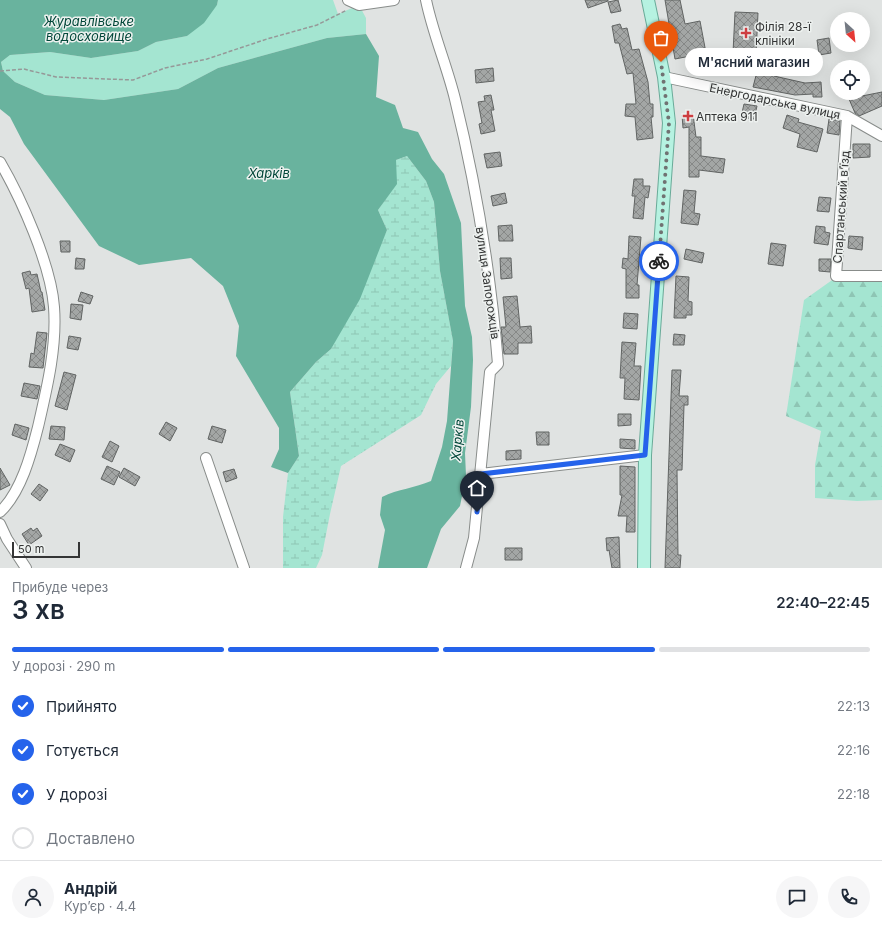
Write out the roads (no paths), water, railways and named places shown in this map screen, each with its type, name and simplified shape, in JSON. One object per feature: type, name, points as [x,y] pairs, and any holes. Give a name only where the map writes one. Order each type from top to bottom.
[{"type":"main road","points":[[644,568],[645,455],[669,123],[664,77],[648,0]]},
{"type":"street","points":[[348,0],[359,5],[394,0]]},
{"type":"street","name":"вулиця Запорожців","points":[[426,0],[454,98],[464,144],[480,226],[495,327],[498,364],[490,372],[474,538],[466,568]]},
{"type":"street","name":"Енергодарська вулиця","points":[[664,77],[847,116],[882,136]]},
{"type":"street","name":"Спартанський в’їзд","points":[[847,116],[836,276],[882,276]]},
{"type":"street","points":[[0,162],[3,173],[25,212],[48,275],[54,306],[54,334],[48,385],[33,448],[28,464],[8,504],[0,512]]},
{"type":"street","points":[[481,474],[645,455]]},
{"type":"street","points":[[206,458],[244,568]]},
{"type":"street","points":[[0,524],[7,539],[26,568]]},
{"type":"water","name":"Харків","points":[[0,0],[218,0],[217,5],[204,23],[187,36],[156,42],[138,51],[91,58],[50,52],[10,55],[1,62],[3,71],[15,82],[45,95],[104,100],[178,89],[218,68],[327,38],[366,34],[379,56],[376,97],[395,105],[403,128],[418,132],[432,159],[444,174],[461,223],[465,306],[472,337],[473,360],[471,407],[465,453],[466,476],[460,506],[441,529],[427,568],[378,568],[385,530],[380,515],[382,497],[431,481],[442,447],[447,421],[453,341],[440,271],[434,202],[426,181],[407,156],[396,160],[397,184],[378,210],[387,230],[360,299],[331,349],[316,362],[290,392],[299,456],[288,473],[271,467],[279,449],[279,428],[236,356],[239,326],[223,286],[191,258],[139,265],[99,246],[24,144],[10,117],[0,109]]},
{"type":"place","name":"Філія 28-ї клініки","points":[[746,33]]},
{"type":"place","name":"М'ясний магазин","points":[[661,62]]},
{"type":"place","name":"Аптека 911","points":[[688,116]]},
{"type":"water label","name":"Журавлівське водосховище","points":[[89,28]]}]
